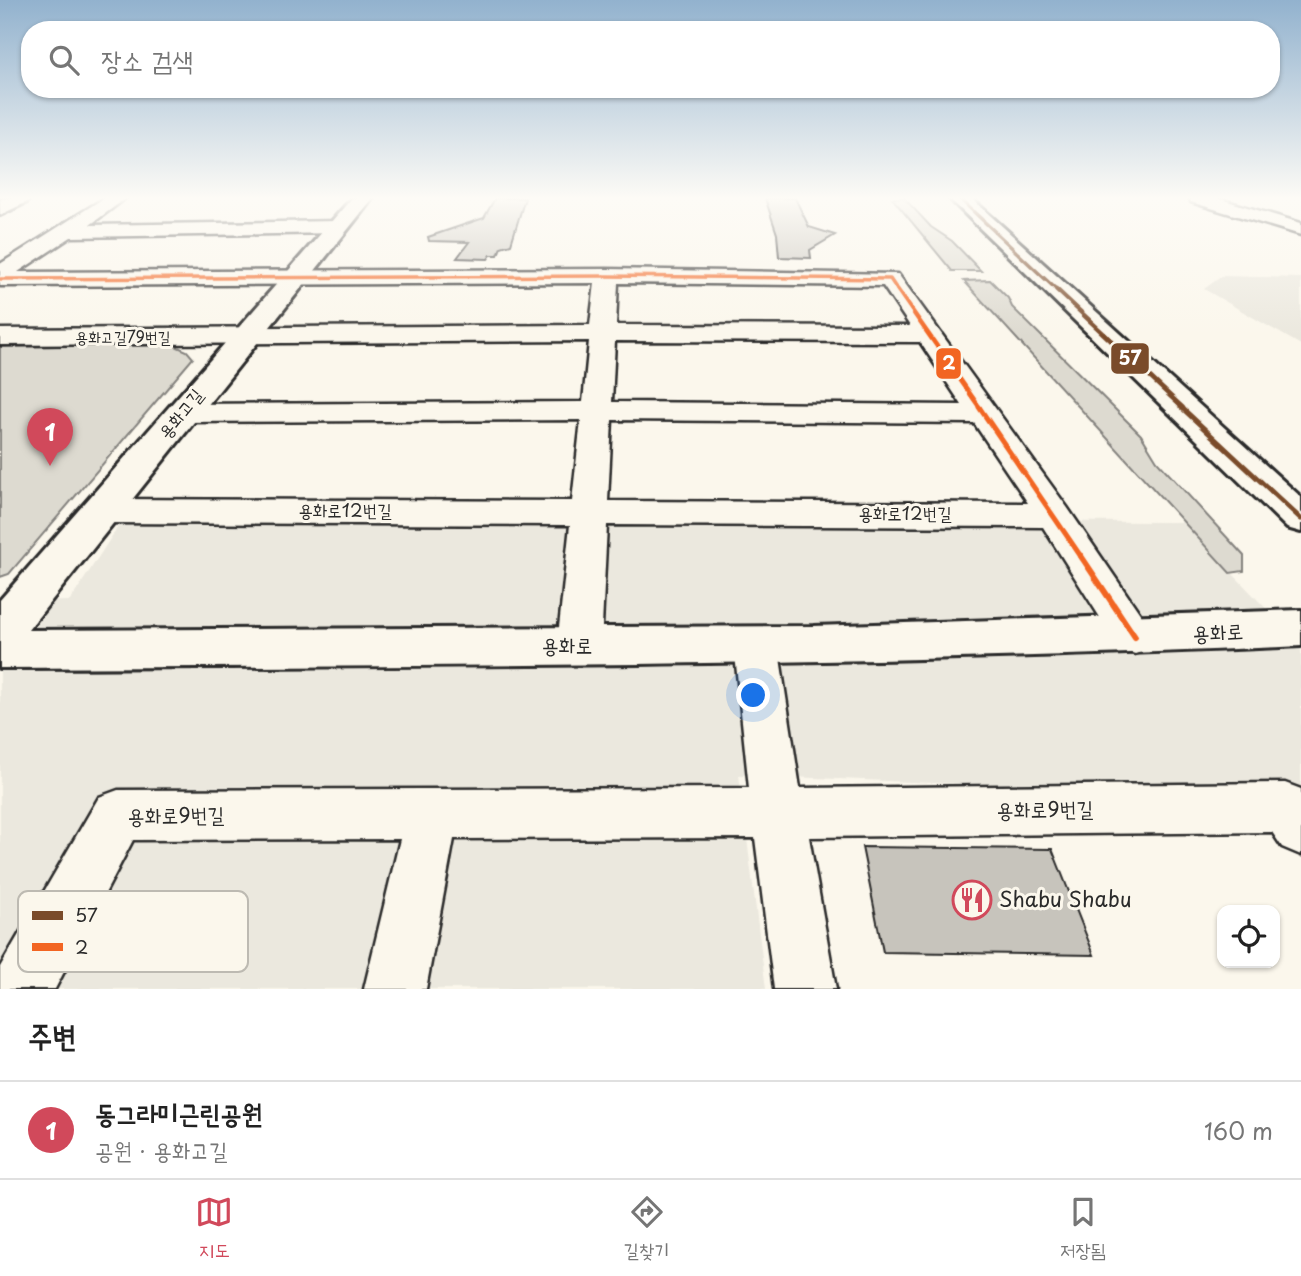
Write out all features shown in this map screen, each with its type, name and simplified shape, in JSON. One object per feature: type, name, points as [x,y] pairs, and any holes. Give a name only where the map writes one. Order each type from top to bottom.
[{"type":"street","points":[[0,274],[46,244]]},
{"type":"street","name":"용화고길","points":[[0,632],[324,244]]},
{"type":"street","points":[[1008,244],[1301,519]]},
{"type":"street","points":[[579,646],[607,276]]},
{"type":"street","points":[[0,279],[607,276],[890,279],[985,414],[1135,637]]},
{"type":"street","points":[[246,336],[929,334]]},
{"type":"street","name":"용화고길79번길","points":[[0,337],[246,336]]},
{"type":"street","points":[[182,413],[596,411],[985,414]]},
{"type":"street","name":"용화로12번길","points":[[102,511],[1054,515]]},
{"type":"street","name":"용화로","points":[[0,649],[756,645],[1135,637],[1301,628]]},
{"type":"street","points":[[756,645],[805,989]]},
{"type":"street","name":"용화로9번길","points":[[76,891],[118,815],[778,813],[1285,807],[1301,829]]},
{"type":"street","points":[[394,989],[432,814]]},
{"type":"street","name":"용화로9번길","points":[[22,989],[31,972]]},
{"type":"shaded area","points":[[930,244],[955,244],[981,271],[952,271]]},
{"type":"shaded area","points":[[1222,276],[1301,278],[1301,345],[1204,289]]},
{"type":"shaded area","points":[[990,280],[1008,298],[1012,307],[1141,435],[1157,461],[1244,556],[1244,571],[1230,573],[964,281]]},
{"type":"shaded area","points":[[171,344],[187,351],[193,358],[9,574],[0,577],[0,347]]},
{"type":"shaded area","points":[[123,519],[1183,522],[1301,645],[1301,798],[739,775],[766,989],[0,989],[0,603],[70,601]]},
{"type":"building","points":[[467,244],[510,244],[501,247],[498,255],[491,255],[488,259],[457,258]]},
{"type":"building","points":[[778,244],[820,244],[810,250],[811,258],[779,257]]},
{"type":"building","name":"Shabu Shabu","points":[[862,847],[1052,849],[1094,955],[883,952]]},
{"type":"transit line","name":"57","points":[[1008,244],[1301,519]]},
{"type":"transit line","name":"2","points":[[0,279],[607,276],[890,279],[1135,637]]},
{"type":"place","name":"동그라미근린공원","points":[[50,466]]},
{"type":"place","name":"Shabu Shabu","points":[[972,900]]}]
